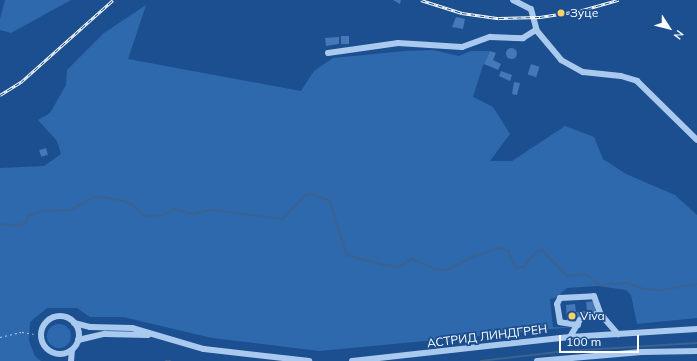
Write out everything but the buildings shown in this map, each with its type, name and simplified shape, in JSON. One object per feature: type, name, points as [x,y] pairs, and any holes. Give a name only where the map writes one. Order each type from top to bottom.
[{"type":"street","points":[[513,0],[532,9],[536,30],[556,56],[574,69],[593,74],[628,77],[641,83],[697,140]]},
{"type":"street","points":[[328,52],[398,42],[462,47],[490,37],[523,38],[536,30]]},
{"type":"street","points":[[570,338],[579,323],[560,322],[557,304],[560,298],[594,296],[597,299],[598,315],[618,334]]},
{"type":"street","points":[[62,361],[55,354],[48,351],[41,341],[44,325],[49,320],[61,316],[74,324],[90,327],[132,328],[150,335],[204,349],[309,361]]},
{"type":"street","points":[[74,324],[78,340]]},
{"type":"street","name":"АСТРИД ЛИНДГРЕН","points":[[352,361],[570,338],[697,329]]},
{"type":"street","points":[[71,361],[72,350],[78,340],[101,334],[150,335]]},
{"type":"street","points":[[55,354],[72,350]]},
{"type":"street","points":[[537,361],[642,352],[697,351]]},
{"type":"path","points":[[0,337],[22,332],[34,334]]},
{"type":"shaded area","points":[[5,0],[71,0],[11,33],[0,30],[0,19]]},
{"type":"shaded area","points":[[146,5],[128,59],[301,91],[314,71],[333,58],[405,51],[433,50],[459,56],[471,51],[490,51],[482,68],[473,97],[493,107],[510,134],[490,161],[512,161],[565,126],[594,137],[603,159],[626,174],[675,195],[697,215],[697,318],[637,324],[631,295],[626,290],[598,286],[567,288],[555,298],[550,299],[553,327],[574,327],[319,351],[212,338],[123,317],[90,317],[77,308],[47,308],[30,322],[29,341],[35,356],[41,361],[0,361],[0,168],[44,166],[61,154],[57,141],[38,120],[50,113],[66,85],[67,70],[104,33]]},
{"type":"shaded area","points":[[59,324],[68,327],[71,336],[68,345],[59,348],[50,345],[47,336],[50,327]]},
{"type":"waterway","points":[[0,224],[16,226],[26,223],[28,216],[43,211],[71,210],[96,196],[132,204],[144,216],[163,215],[174,209],[194,214],[211,210],[282,219],[305,195],[312,194],[330,201],[347,255],[385,265],[398,267],[412,259],[435,269],[447,270],[474,256],[501,248],[509,251],[516,268],[524,267],[534,254],[542,250],[568,276],[586,274],[599,285],[627,283],[644,289],[660,290],[697,284]]},
{"type":"waterway","points":[[481,361],[568,351],[697,343]]},
{"type":"tunnel","points":[[580,320],[584,316],[596,314]]},
{"type":"railway","points":[[0,95],[21,82],[113,0]]},
{"type":"railway","points":[[421,0],[462,13],[499,18],[540,17],[579,11],[618,0]]},
{"type":"place","name":"Зуце","points":[[561,13]]},
{"type":"place","name":"Viva","points":[[572,316]]}]
